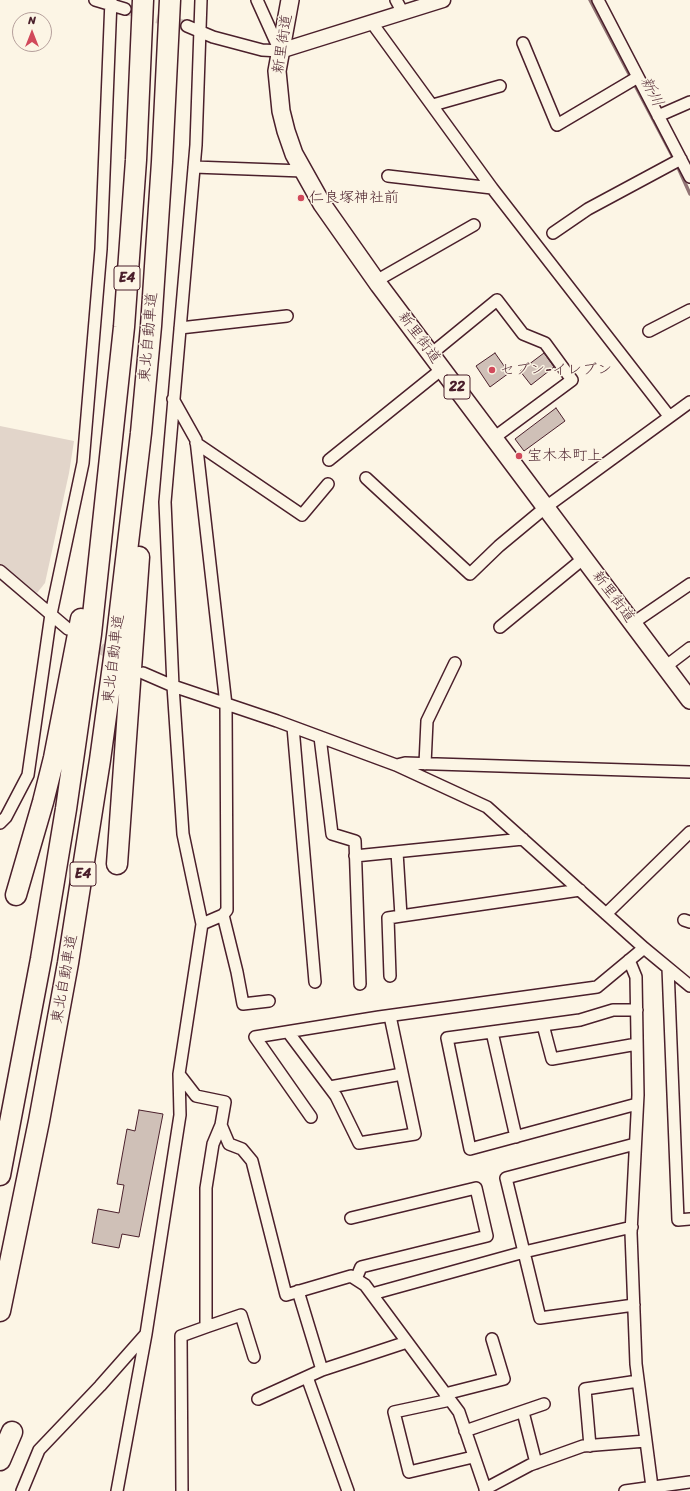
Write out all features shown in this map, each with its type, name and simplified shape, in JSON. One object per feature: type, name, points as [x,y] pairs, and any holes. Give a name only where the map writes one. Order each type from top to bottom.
[{"type":"highway","name":"東北自動車道","points":[[0,1175],[41,959],[66,809],[100,556],[124,327],[136,160],[143,0]]},
{"type":"highway","name":"東北自動車道","points":[[0,1311],[56,1030],[92,814],[117,636],[141,433],[151,326],[162,170],[170,0]]},
{"type":"highway","points":[[117,864],[140,554],[141,433]]},
{"type":"highway","points":[[16,895],[54,758],[78,631],[100,556]]},
{"type":"highway","points":[[0,1460],[12,1432]]},
{"type":"main road","name":"新里街道","points":[[290,0],[277,71],[281,111],[288,137],[303,171],[322,204],[376,281],[690,700]]},
{"type":"street","points":[[95,0],[111,2],[125,9]]},
{"type":"street","points":[[117,1491],[146,1334],[180,1115],[179,1074],[202,924],[183,834],[173,686],[165,502],[194,167],[201,0]]},
{"type":"street","points":[[257,0],[280,51]]},
{"type":"street","points":[[396,0],[403,13]]},
{"type":"street","points":[[187,26],[213,37],[262,50],[280,51],[443,0]]},
{"type":"street","points":[[598,0],[690,177]]},
{"type":"street","points":[[0,824],[6,817],[28,775],[51,614],[83,463],[102,249],[111,2]]},
{"type":"street","points":[[372,23],[433,104],[492,188],[669,416]]},
{"type":"street","points":[[523,43],[556,125],[638,78]]},
{"type":"street","points":[[433,104],[500,86]]},
{"type":"street","points":[[658,116],[690,102]]},
{"type":"street","points":[[553,233],[588,209],[681,159]]},
{"type":"street","points":[[194,167],[303,171]]},
{"type":"street","points":[[388,176],[492,188]]},
{"type":"street","points":[[376,281],[474,225]]},
{"type":"street","points":[[431,354],[497,300],[523,334],[545,343],[572,380],[495,438]]},
{"type":"street","points":[[649,331],[690,310]]},
{"type":"street","points":[[180,328],[287,316]]},
{"type":"street","points":[[329,460],[442,369]]},
{"type":"street","points":[[173,399],[196,443],[226,705],[227,910],[223,915],[202,924]]},
{"type":"street","points":[[366,478],[470,574],[499,546],[546,507],[690,402]]},
{"type":"street","points":[[196,443],[302,515],[328,484]]},
{"type":"street","points":[[500,627],[584,558]]},
{"type":"street","points":[[0,571],[68,629]]},
{"type":"street","points":[[633,623],[690,584]]},
{"type":"street","points":[[665,667],[690,648]]},
{"type":"street","points":[[425,764],[427,721],[455,663]]},
{"type":"street","points":[[143,673],[173,686],[320,736],[396,765],[487,807],[644,948],[690,986]]},
{"type":"street","points":[[293,727],[315,982]]},
{"type":"street","points":[[320,736],[332,834],[355,841],[360,984]]},
{"type":"street","points":[[396,765],[425,764],[690,772]]},
{"type":"street","points":[[606,914],[690,832]]},
{"type":"street","points":[[356,856],[523,839]]},
{"type":"street","points":[[397,852],[401,916]]},
{"type":"street","points":[[390,976],[388,918],[580,890]]},
{"type":"street","points":[[223,915],[243,1004],[269,1001]]},
{"type":"street","points":[[311,1117],[255,1037],[390,1016],[597,987],[644,948]]},
{"type":"street","points":[[629,960],[636,977],[638,1044],[638,1104],[632,1227],[634,1305],[638,1381],[652,1487]]},
{"type":"street","points":[[668,968],[678,1220],[690,1219]]},
{"type":"street","points":[[637,1010],[613,1010],[580,1020],[447,1038],[470,1149],[638,1104]]},
{"type":"street","points":[[288,1032],[336,1096],[359,1143],[414,1134],[390,1016]]},
{"type":"street","points":[[544,1025],[552,1059],[638,1044]]},
{"type":"street","points":[[492,1032],[516,1137]]},
{"type":"street","points":[[179,1074],[196,1096],[225,1102],[221,1125],[213,1144],[206,1188],[206,1326]]},
{"type":"street","points":[[330,1088],[402,1074]]},
{"type":"street","points":[[221,1125],[229,1144],[242,1149],[252,1161],[286,1295],[351,1276],[365,1285],[459,1412],[485,1490],[536,1463],[583,1446],[646,1441]]},
{"type":"street","points":[[634,1305],[540,1318],[506,1178],[635,1144]]},
{"type":"street","points":[[351,1218],[476,1188],[487,1236],[361,1267],[356,1279]]},
{"type":"street","points":[[372,1294],[524,1252],[632,1227]]},
{"type":"street","points":[[298,1291],[322,1370]]},
{"type":"street","points":[[182,1491],[181,1336],[241,1315],[254,1356]]},
{"type":"street","points":[[22,1491],[39,1450],[100,1386],[146,1334]]},
{"type":"street","points":[[473,1456],[409,1472],[394,1412],[504,1379],[492,1339]]},
{"type":"street","points":[[258,1399],[322,1370],[407,1342]]},
{"type":"street","points":[[307,1377],[348,1491]]},
{"type":"street","points":[[590,1446],[584,1390],[638,1381]]},
{"type":"street","points":[[465,1432],[544,1404]]},
{"type":"street","points":[[523,1412],[536,1463]]},
{"type":"street","points":[[625,1491],[690,1482]]},
{"type":"shaded area","points":[[0,426],[74,441],[69,473],[45,583],[37,593],[0,565]]},
{"type":"building","name":"セブン-イレブン","points":[[495,353],[509,373],[490,387],[476,366]]},
{"type":"building","points":[[544,353],[554,367],[531,385],[520,371]]},
{"type":"building","points":[[556,408],[565,421],[524,451],[515,439]]},
{"type":"building","points":[[139,1110],[163,1114],[139,1237],[122,1234],[119,1248],[92,1243],[98,1209],[119,1213],[124,1185],[117,1184],[127,1129],[135,1131]]},
{"type":"waterway","name":"新川","points":[[590,0],[676,163],[690,194]]},
{"type":"tunnel","points":[[125,9],[187,26]]},
{"type":"tunnel","points":[[86,640],[117,658]]},
{"type":"place","name":"仁良塚神社前","points":[[301,198]]},
{"type":"place","name":"セブン-イレブン","points":[[492,370]]},
{"type":"place","name":"宝木本町上","points":[[519,456]]}]
